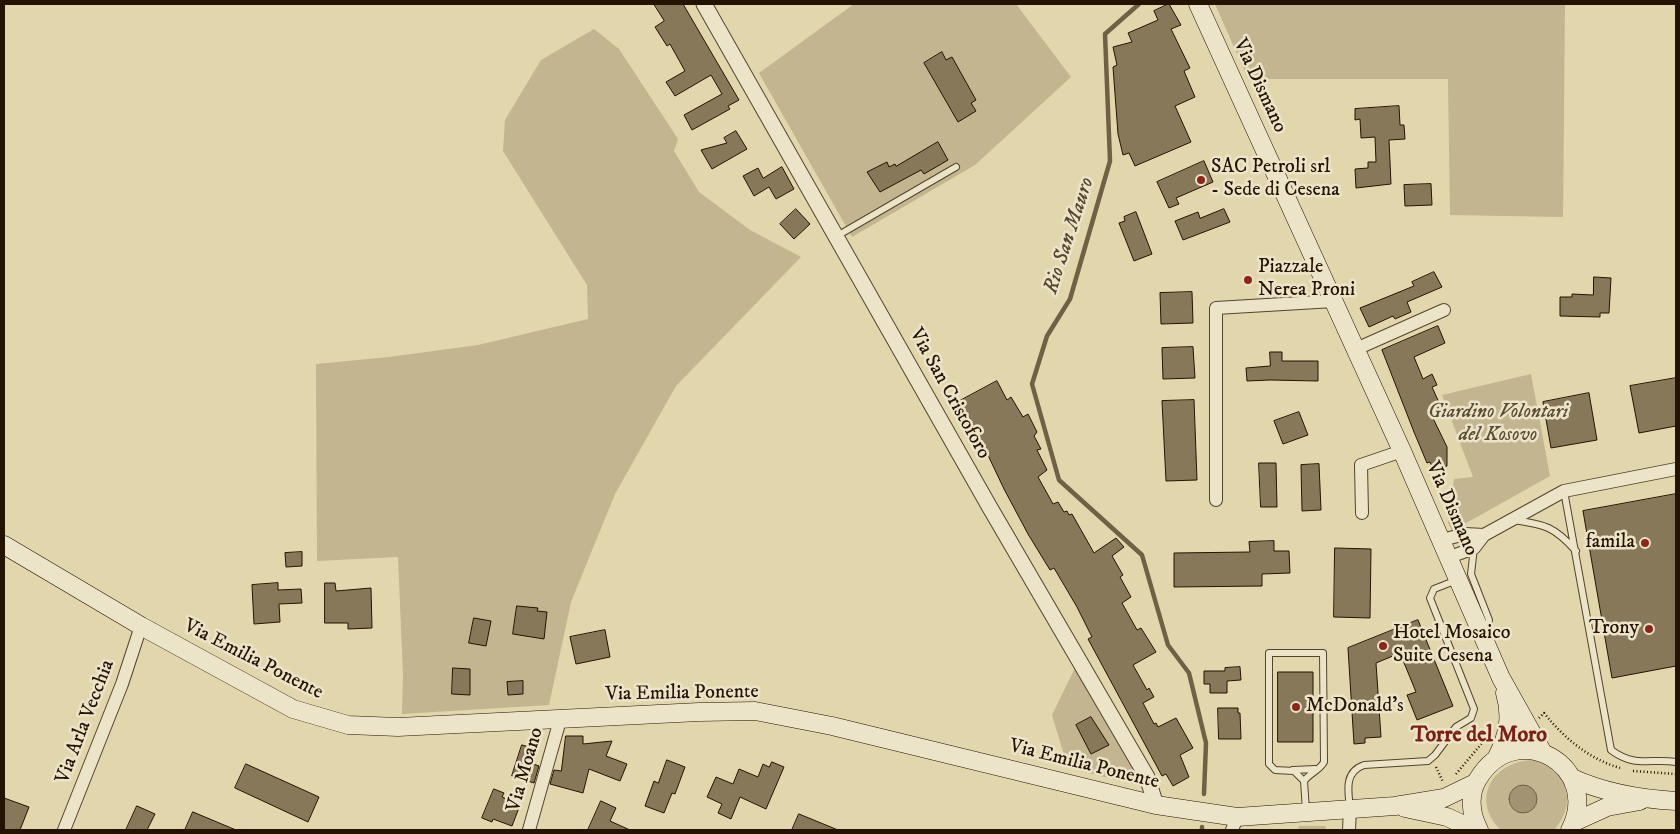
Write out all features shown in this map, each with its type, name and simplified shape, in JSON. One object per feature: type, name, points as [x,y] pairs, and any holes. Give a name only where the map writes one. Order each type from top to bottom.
[{"type":"main road","name":"Via Dismano","points":[[1198,4],[1450,557],[1458,580],[1501,678],[1543,753]]},
{"type":"main road","name":"Via Emilia Ponente","points":[[4,545],[141,626],[293,709],[340,724],[398,727],[699,712],[754,712],[832,726],[1156,805],[1218,814],[1235,823],[1306,812],[1395,806],[1444,798],[1475,783]]},
{"type":"main road","name":"Via Dismano","points":[[1497,757],[1506,740],[1510,722],[1508,704],[1501,678]]},
{"type":"main road","points":[[1480,830],[1472,809],[1475,783],[1484,768],[1497,757],[1519,750],[1543,753],[1565,768],[1572,778],[1577,792],[1578,807],[1572,826]]},
{"type":"main road","points":[[1572,778],[1606,790],[1653,800],[1676,801]]},
{"type":"main road","points":[[1572,826],[1607,807],[1653,800]]},
{"type":"main road","name":"Via Emilia Ponente","points":[[1395,806],[1447,817],[1475,830]]},
{"type":"street","name":"Via San Cristoforo","points":[[704,4],[989,506],[1146,777],[1156,805]]},
{"type":"street","points":[[1216,500],[1216,308],[1334,301]]},
{"type":"street","points":[[1356,349],[1444,310]]},
{"type":"street","points":[[1362,513],[1361,465],[1402,451]]},
{"type":"street","points":[[1450,557],[1474,548],[1484,535],[1564,491],[1676,469]]},
{"type":"street","points":[[1442,540],[1465,534],[1484,535]]},
{"type":"street","name":"Via Arla Vecchia","points":[[64,830],[122,684],[141,626]]},
{"type":"street","name":"Via Moano","points":[[529,830],[560,720]]},
{"type":"street","points":[[1349,830],[1350,808]]},
{"type":"lane","points":[[837,236],[956,167]]},
{"type":"lane","points":[[1564,491],[1611,750],[1623,759],[1633,762],[1676,762]]},
{"type":"lane","points":[[1513,519],[1542,524],[1564,538],[1576,552]]},
{"type":"lane","points":[[1474,548],[1471,574],[1489,620],[1485,639]]},
{"type":"lane","points":[[1350,808],[1348,777],[1355,768],[1364,765],[1428,761],[1456,727],[1471,718],[1474,709],[1430,598],[1434,589],[1458,580]]},
{"type":"lane","points":[[1306,812],[1304,780],[1313,770],[1317,769],[1324,764],[1325,759],[1323,653],[1269,653],[1269,764],[1275,770],[1317,769]]},
{"type":"lane","points":[[1292,770],[1304,780]]},
{"type":"path","points":[[1452,780],[1490,732]]},
{"type":"path","points":[[1431,758],[1445,787]]},
{"type":"green space","points":[[854,4],[1016,4],[1071,77],[975,165],[852,237],[759,73]]},
{"type":"green space","points":[[1215,4],[1565,4],[1563,217],[1450,215],[1448,79],[1248,79]]},
{"type":"green space","points":[[594,29],[619,49],[678,139],[674,151],[699,192],[750,230],[801,257],[676,386],[615,494],[571,602],[549,705],[402,714],[403,675],[398,557],[317,561],[316,364],[389,357],[478,345],[588,319],[587,285],[503,151],[505,120],[541,60]]},
{"type":"green space","name":"Giardino Volontari del Kosovo","points":[[1531,374],[1550,476],[1452,531],[1448,523],[1454,479],[1473,477],[1442,395]]},
{"type":"green space","points":[[1076,666],[1138,774],[1137,785],[1068,768],[1052,715]]},
{"type":"green space","points":[[1532,760],[1554,771],[1566,788],[1566,809],[1562,819],[1554,830],[1501,830],[1487,807],[1487,795],[1490,784],[1496,775],[1506,768],[1518,762]]},
{"type":"green space","points":[[1299,826],[1326,826],[1325,830],[1298,830]]},
{"type":"shaded area","points":[[1523,785],[1533,789],[1537,799],[1533,809],[1523,813],[1513,809],[1509,799],[1513,789]]},
{"type":"building","points":[[654,4],[683,4],[739,100],[728,106],[730,109],[692,130],[684,115],[722,94],[711,75],[675,96],[666,82],[685,71],[670,44],[667,46],[655,27],[664,21]]},
{"type":"building","points":[[1169,4],[1181,25],[1171,29],[1190,68],[1184,71],[1195,97],[1175,106],[1191,142],[1135,166],[1129,153],[1123,155],[1118,134],[1113,67],[1117,65],[1113,47],[1132,42],[1128,33],[1158,20],[1154,11]]},
{"type":"building","points":[[942,52],[946,60],[952,57],[976,100],[971,103],[976,111],[958,122],[924,63]]},
{"type":"building","points":[[1399,106],[1400,125],[1404,125],[1405,139],[1389,140],[1391,184],[1356,188],[1355,169],[1368,168],[1368,162],[1376,162],[1375,137],[1361,138],[1360,119],[1355,120],[1355,109]]},
{"type":"building","points":[[736,131],[747,149],[712,169],[701,150],[727,143],[724,138]]},
{"type":"building","points":[[938,142],[948,160],[924,174],[921,170],[880,192],[867,172],[887,162],[889,167],[895,164],[896,166]]},
{"type":"building","points":[[1204,161],[1213,182],[1176,198],[1179,204],[1169,208],[1157,182]]},
{"type":"building","points":[[782,167],[794,189],[776,199],[769,187],[754,196],[743,176],[758,168],[763,178]]},
{"type":"building","points":[[1431,184],[1432,205],[1405,206],[1404,185]]},
{"type":"building","points":[[796,209],[810,224],[794,239],[780,224]]},
{"type":"building","points":[[1224,209],[1230,222],[1183,240],[1175,221],[1198,212],[1200,218]]},
{"type":"building","points":[[1136,212],[1152,254],[1134,261],[1119,223],[1125,221],[1124,217]]},
{"type":"building","points":[[1434,272],[1442,287],[1407,302],[1411,312],[1395,319],[1393,316],[1369,327],[1360,308],[1414,286],[1412,282]]},
{"type":"building","points":[[1594,277],[1611,278],[1609,313],[1600,313],[1600,317],[1560,316],[1560,297],[1572,297],[1572,294],[1593,295]]},
{"type":"building","points":[[1192,292],[1193,323],[1161,324],[1160,293]]},
{"type":"building","points":[[1438,326],[1445,343],[1414,357],[1423,379],[1432,374],[1437,385],[1432,387],[1441,407],[1430,412],[1447,447],[1447,466],[1434,471],[1430,462],[1427,463],[1382,350]]},
{"type":"building","points":[[1193,347],[1195,378],[1163,379],[1162,348]]},
{"type":"building","points":[[1270,352],[1282,352],[1282,361],[1318,361],[1318,381],[1247,381],[1246,368],[1270,366]]},
{"type":"building","points":[[1676,378],[1676,426],[1639,433],[1630,386]]},
{"type":"building","points":[[997,381],[1007,400],[1011,397],[1023,417],[1028,414],[1037,432],[1034,436],[1041,449],[1037,450],[1047,470],[1038,477],[1053,504],[1058,502],[1064,512],[1067,511],[1069,515],[1072,514],[1094,553],[1116,538],[1124,547],[1112,556],[1123,575],[1120,577],[1131,597],[1122,603],[1137,630],[1141,628],[1156,652],[1133,665],[1147,690],[1149,688],[1154,697],[1143,703],[1154,724],[1156,723],[1158,727],[1176,718],[1193,748],[1180,755],[1189,777],[1173,786],[1166,774],[1162,776],[1088,639],[1092,637],[1077,607],[1054,568],[1050,570],[1028,534],[977,432],[973,433],[956,403]]},
{"type":"building","points":[[1589,393],[1597,440],[1551,448],[1543,402]]},
{"type":"building","points":[[1194,400],[1197,480],[1166,481],[1162,401]]},
{"type":"building","points":[[1299,412],[1308,435],[1283,444],[1274,421]]},
{"type":"building","points":[[1259,463],[1276,463],[1277,507],[1261,507]]},
{"type":"building","points":[[1319,464],[1321,510],[1302,511],[1301,465]]},
{"type":"building","points":[[1676,494],[1676,666],[1612,678],[1583,511]]},
{"type":"building","points":[[1274,541],[1274,551],[1289,551],[1290,573],[1262,574],[1262,586],[1174,587],[1174,553],[1250,552],[1249,542]]},
{"type":"building","points":[[1335,548],[1371,549],[1370,618],[1334,617]]},
{"type":"building","points":[[302,552],[302,566],[286,567],[285,553]]},
{"type":"building","points":[[278,583],[278,590],[301,589],[302,603],[279,604],[280,622],[254,624],[252,585]]},
{"type":"building","points":[[325,583],[335,583],[336,591],[371,588],[372,628],[348,629],[348,623],[325,623]]},
{"type":"building","points":[[517,606],[538,608],[537,611],[547,612],[544,639],[513,634]]},
{"type":"building","points":[[474,618],[491,621],[486,646],[469,643]]},
{"type":"building","points":[[1418,620],[1453,706],[1417,720],[1407,695],[1416,692],[1400,653],[1376,663],[1381,737],[1365,738],[1365,743],[1354,744],[1348,648]]},
{"type":"building","points":[[605,630],[610,657],[576,664],[570,637]]},
{"type":"building","points":[[1240,667],[1241,680],[1227,681],[1227,693],[1210,693],[1210,684],[1204,684],[1204,671],[1225,671],[1225,668]]},
{"type":"building","points":[[453,668],[470,669],[470,695],[452,694]]},
{"type":"building","name":"McDonald's","points":[[1278,672],[1313,672],[1313,742],[1278,742]]},
{"type":"building","points":[[523,681],[523,694],[508,695],[507,682]]},
{"type":"building","points":[[1218,708],[1238,708],[1238,713],[1240,713],[1241,739],[1219,739]]},
{"type":"building","points":[[1091,717],[1109,745],[1091,754],[1076,725]]},
{"type":"building","points":[[566,736],[583,736],[583,744],[612,741],[606,756],[627,764],[620,781],[589,769],[583,793],[550,784],[554,770],[561,771]]},
{"type":"building","points":[[522,745],[533,748],[528,762],[539,766],[534,783],[512,776]]},
{"type":"building","points":[[667,760],[685,767],[675,794],[672,793],[664,813],[645,806],[654,781],[658,783]]},
{"type":"building","points":[[772,762],[784,767],[766,809],[740,797],[731,819],[718,813],[722,804],[707,797],[716,777],[733,784],[739,769],[758,777],[763,764],[769,767]]},
{"type":"building","points":[[246,764],[319,797],[308,822],[235,788]]},
{"type":"building","points":[[494,789],[504,793],[502,797],[520,805],[512,826],[493,819],[492,822],[482,818]]},
{"type":"building","points":[[4,798],[29,807],[20,830],[4,830]]},
{"type":"building","points":[[601,801],[616,808],[610,821],[630,830],[588,830]]},
{"type":"building","points":[[137,806],[155,814],[147,830],[126,830]]},
{"type":"building","points":[[193,812],[236,830],[185,830]]},
{"type":"building","points":[[799,814],[838,830],[792,830]]},
{"type":"waterway","name":"Rio San Mauro","points":[[1139,4],[1105,34],[1110,161],[1070,299],[1047,336],[1032,384],[1059,480],[1142,555],[1168,645],[1189,673],[1206,743],[1204,794]]},
{"type":"place","name":"SAC Petroli srl - Sede di Cesena","points":[[1201,180]]},
{"type":"place","name":"Piazzale Nerea Proni","points":[[1248,280]]},
{"type":"place","name":"famila","points":[[1645,543]]},
{"type":"place","name":"Trony","points":[[1649,629]]},
{"type":"place","name":"Hotel Mosaico Suite Cesena","points":[[1383,646]]},
{"type":"place","name":"McDonald's","points":[[1296,707]]},
{"type":"district","name":"Torre del Moro","points":[[1479,736]]}]
